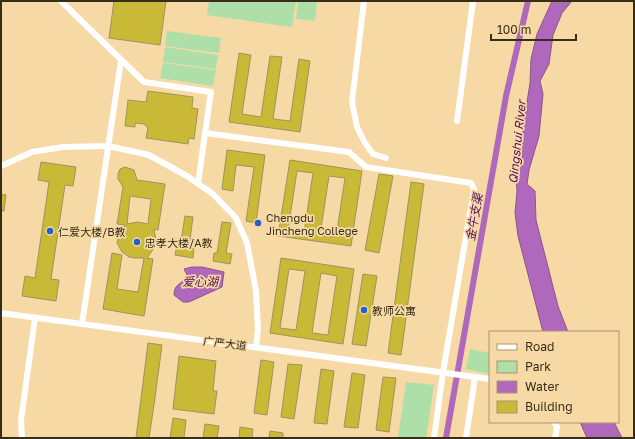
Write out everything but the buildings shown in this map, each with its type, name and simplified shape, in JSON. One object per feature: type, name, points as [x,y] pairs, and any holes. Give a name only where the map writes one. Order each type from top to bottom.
[{"type":"street","points":[[61,1],[144,82],[210,92],[198,184]]},
{"type":"street","points":[[364,1],[352,102],[357,127],[365,143],[373,154],[386,158]]},
{"type":"street","points":[[457,121],[473,1]]},
{"type":"street","points":[[82,324],[121,60]]},
{"type":"street","points":[[205,133],[349,152],[366,166],[471,183],[474,189],[446,372],[434,438]]},
{"type":"street","points":[[1,166],[32,152],[63,147],[108,146],[149,155],[213,194],[236,218],[247,243],[256,291],[258,330],[256,347]]},
{"type":"street","points":[[374,168],[375,155]]},
{"type":"street","name":"广严大道","points":[[1,313],[489,379]]},
{"type":"street","points":[[22,438],[21,420],[35,318]]},
{"type":"street","points":[[466,438],[475,377]]},
{"type":"street","points":[[555,423],[557,427],[555,438]]},
{"type":"green space","points":[[209,1],[296,1],[292,27],[207,15]]},
{"type":"green space","points":[[298,1],[317,1],[315,21],[296,19]]},
{"type":"green space","points":[[167,31],[221,38],[219,53],[165,46]]},
{"type":"green space","points":[[165,47],[218,55],[216,69],[163,62]]},
{"type":"green space","points":[[163,63],[216,70],[213,86],[160,78]]},
{"type":"green space","points":[[470,349],[489,353],[489,374],[466,369]]},
{"type":"green space","points":[[406,382],[434,385],[426,438],[398,438]]},
{"type":"water","points":[[552,1],[572,1],[562,13],[553,35],[549,64],[540,81],[543,94],[539,136],[529,170],[527,184],[535,191],[536,220],[558,306],[568,331],[543,331],[518,236],[515,213],[517,191],[515,163],[522,159],[523,128],[530,83],[531,59],[537,34]]},
{"type":"water","name":"爱心湖","points":[[202,267],[224,272],[222,287],[189,302],[183,302],[174,295],[174,291],[186,278],[187,275],[184,269]]},
{"type":"water","points":[[580,423],[614,423],[622,438],[587,438]]},
{"type":"waterway","name":"金牛支渠","points":[[446,438],[506,96],[528,1]]},
{"type":"place","name":"Chengdu Jincheng College","points":[[258,223]]},
{"type":"place","name":"仁爱大楼/B教","points":[[50,231]]},
{"type":"place","name":"忠孝大楼/A教","points":[[137,242]]},
{"type":"place","name":"教师公寓","points":[[364,310]]},
{"type":"water label","name":"Qingshui River","points":[[517,142]]}]
